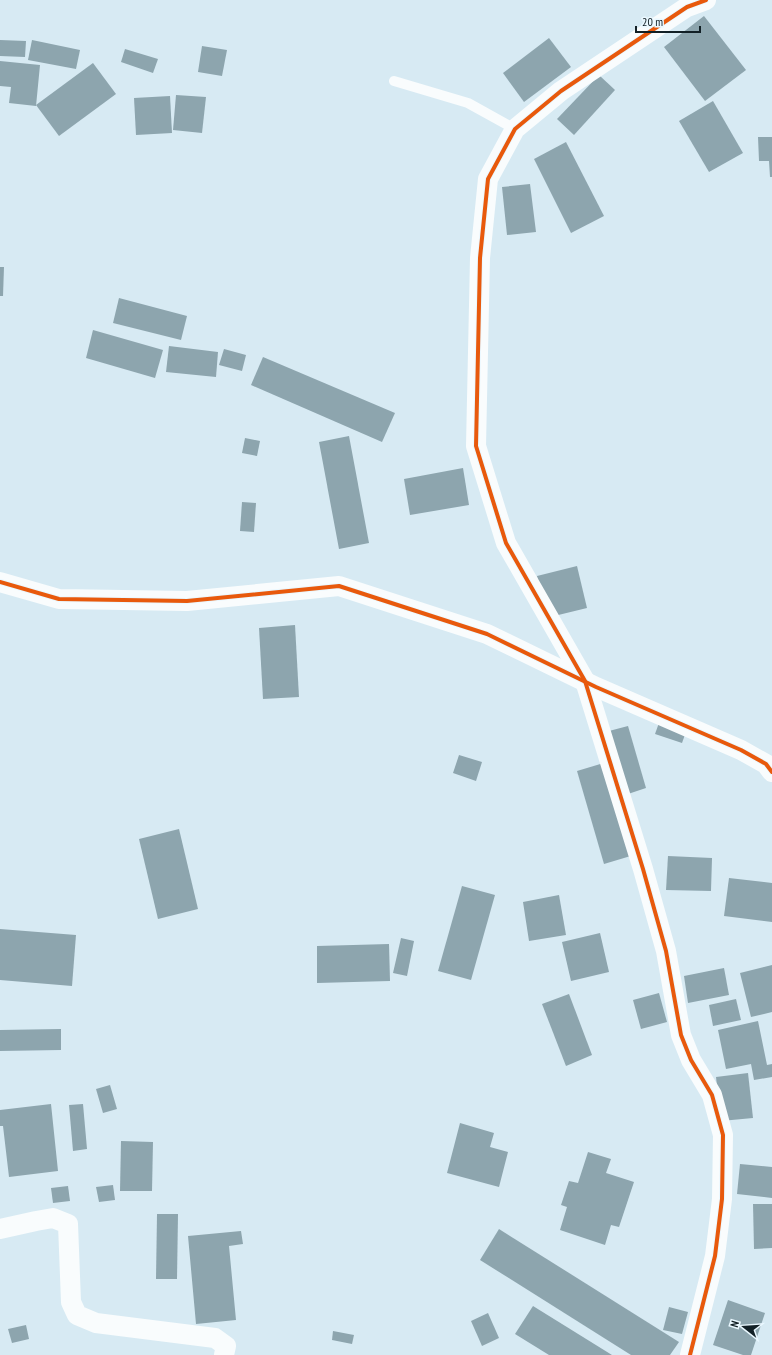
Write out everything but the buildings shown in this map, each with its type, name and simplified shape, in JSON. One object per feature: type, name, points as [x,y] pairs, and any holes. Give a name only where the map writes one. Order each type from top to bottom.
[{"type":"street","points":[[690,1355],[715,1256],[722,1199],[723,1135],[712,1094],[691,1060],[681,1035],[666,951],[585,681],[506,542],[476,446],[480,258],[488,179],[515,129],[561,91],[687,7],[706,0]]},
{"type":"street","points":[[0,582],[59,599],[180,601],[339,586],[487,634],[585,681],[741,750],[766,764],[772,772]]},
{"type":"street","points":[[0,1229],[36,1220],[54,1218],[68,1224],[71,1302],[77,1315],[96,1323],[215,1338],[226,1346],[224,1355]]},
{"type":"lane","points":[[394,81],[468,103],[515,129]]},
{"type":"cycle path","points":[[690,1355],[715,1256],[722,1199],[723,1135],[712,1095],[691,1060],[681,1035],[666,951],[643,869],[585,681],[506,543],[476,446],[480,258],[488,179],[515,129],[561,91],[687,7],[706,0]]},
{"type":"cycle path","points":[[0,582],[59,599],[187,601],[339,586],[487,634],[596,687],[741,750],[766,764],[772,772]]}]
